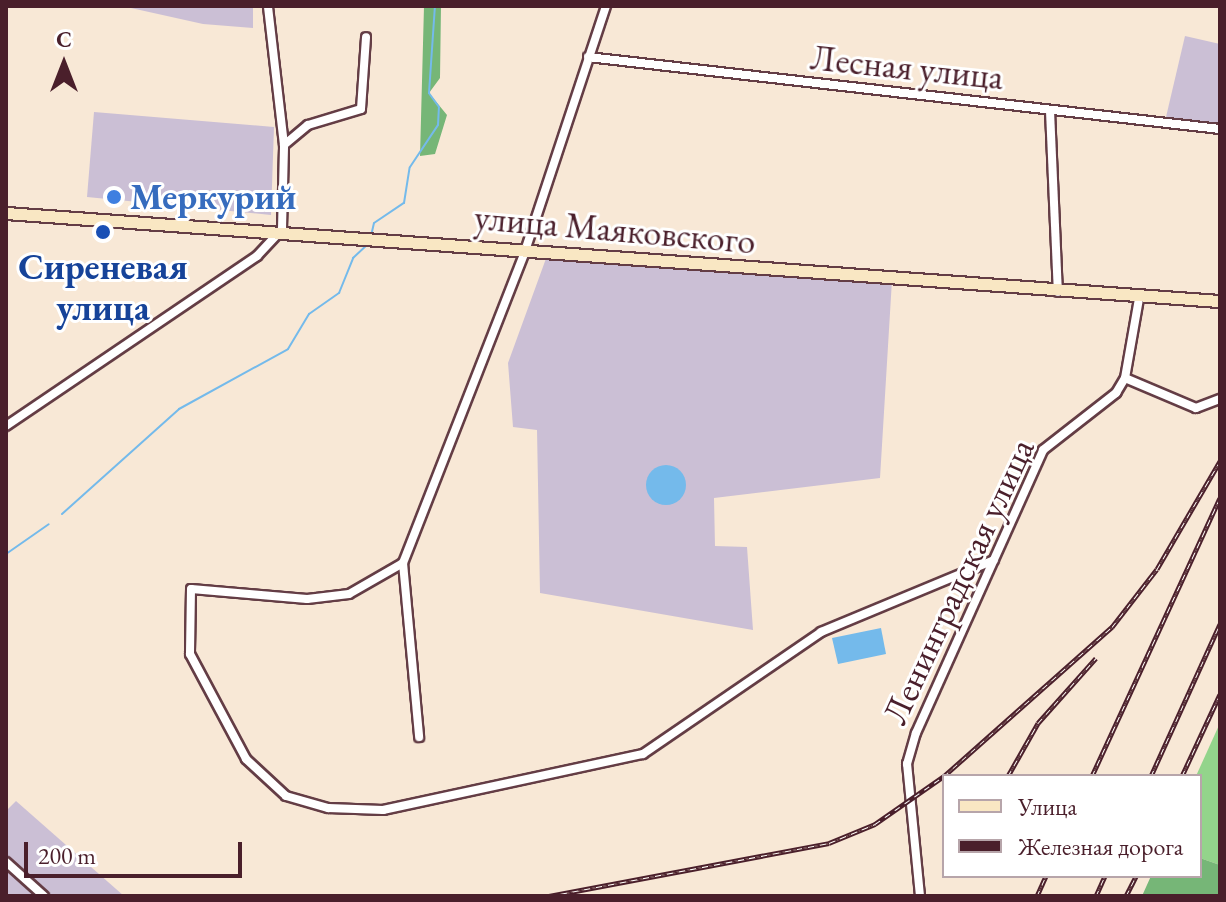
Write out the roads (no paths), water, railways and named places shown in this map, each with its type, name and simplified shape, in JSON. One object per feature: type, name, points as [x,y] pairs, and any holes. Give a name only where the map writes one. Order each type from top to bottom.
[{"type":"street","points":[[6,426],[257,256],[282,229],[284,145],[268,6]]},
{"type":"street","points":[[419,737],[403,563],[525,251],[606,6]]},
{"type":"street","points":[[284,145],[308,125],[357,112],[363,104],[366,37]]},
{"type":"street","name":"Лесная улица","points":[[588,57],[1220,129]]},
{"type":"street","points":[[1050,111],[1058,292]]},
{"type":"street","name":"улица Маяковского","points":[[6,213],[282,229],[1139,299],[1220,301]]},
{"type":"street","points":[[1139,299],[1125,378],[1196,408],[1220,399]]},
{"type":"street","name":"Ленинградская улица","points":[[920,896],[907,764],[1043,450],[1108,400],[1125,378]]},
{"type":"street","points":[[403,563],[349,594],[307,599],[191,589],[188,644],[228,732],[266,779],[286,796],[328,808],[383,810],[643,754],[821,632],[994,560]]},
{"type":"street","points":[[6,862],[44,896]]},
{"type":"water","points":[[666,465],[680,471],[686,485],[680,499],[666,505],[652,499],[646,485],[652,471]]},
{"type":"water","points":[[881,628],[886,654],[838,664],[832,638]]},
{"type":"waterway","points":[[371,236],[374,223],[404,203],[410,167],[438,125],[439,107],[429,93],[435,6]]},
{"type":"waterway","points":[[62,514],[179,409],[288,349],[309,314],[339,293],[353,258],[370,242]]},
{"type":"waterway","points":[[6,554],[49,524]]},
{"type":"railway","points":[[946,774],[1112,627],[1157,569],[1220,461]]},
{"type":"railway","points":[[1093,774],[1220,498]]},
{"type":"railway","points":[[1152,774],[1220,624]]},
{"type":"railway","points":[[1009,774],[1038,723],[1096,658]]},
{"type":"railway","points":[[1183,774],[1220,694]]},
{"type":"railway","points":[[549,896],[829,843],[875,824],[942,777]]},
{"type":"railway","points":[[1037,896],[1045,878]]},
{"type":"railway","points":[[1096,896],[1104,878]]},
{"type":"railway","points":[[1126,896],[1135,878]]},
{"type":"place","name":"Меркурий","points":[[114,197]]},
{"type":"place","name":"Сиреневая улица","points":[[103,232]]}]
